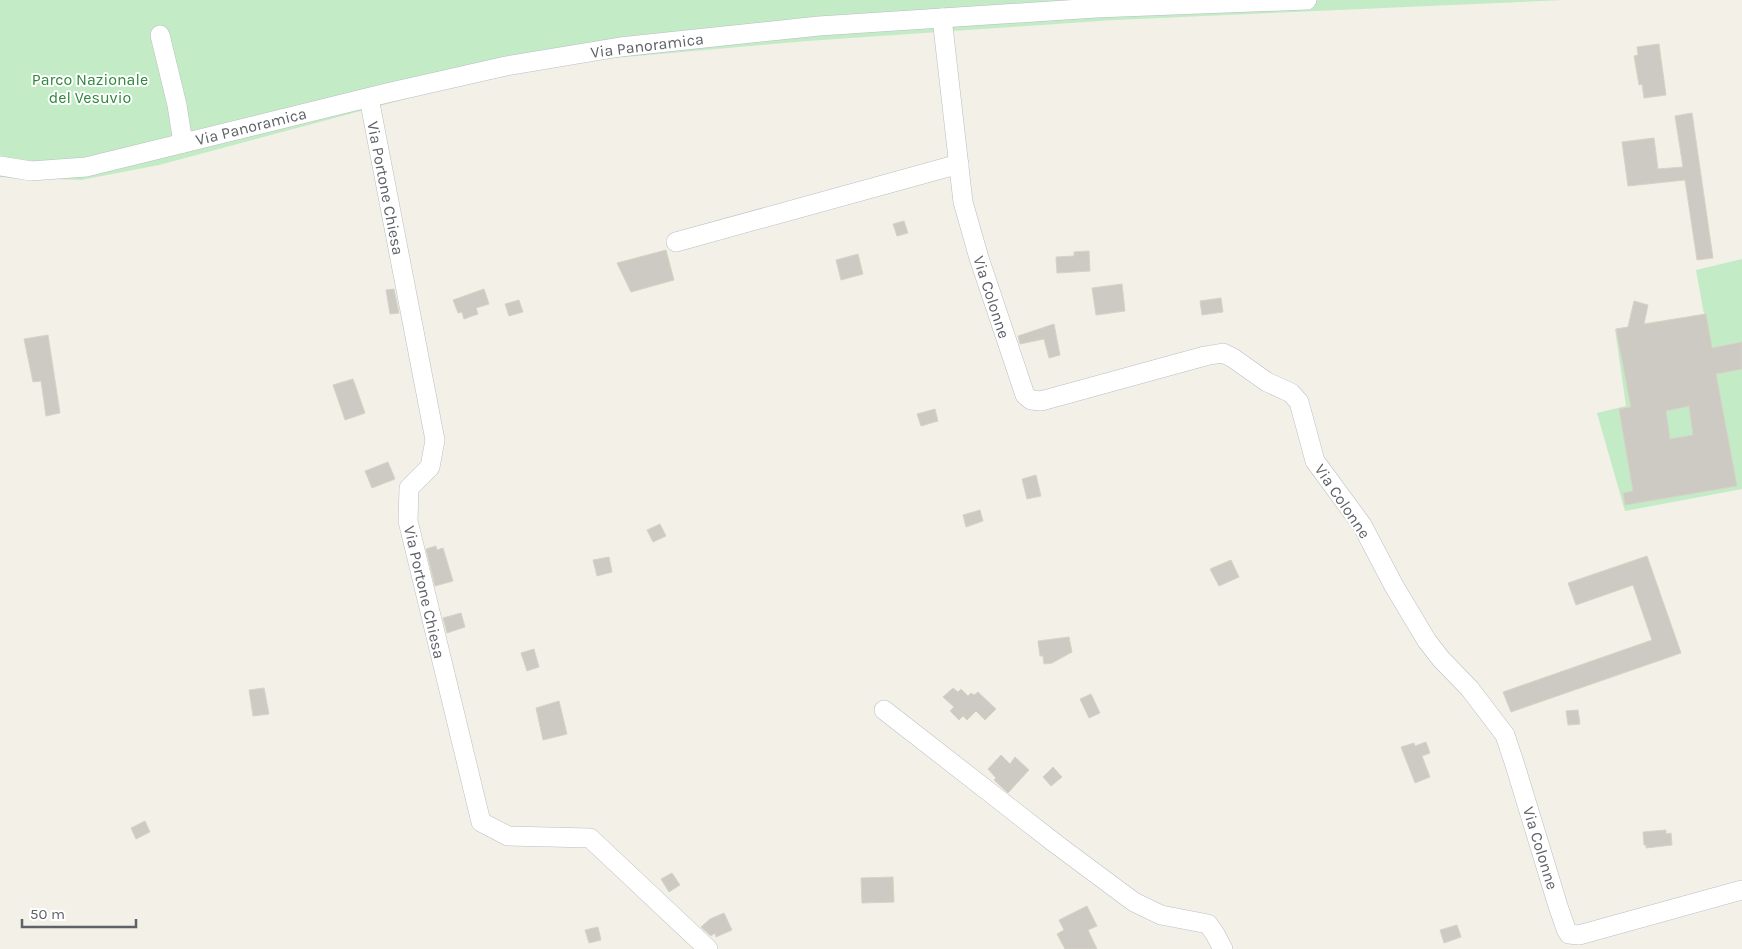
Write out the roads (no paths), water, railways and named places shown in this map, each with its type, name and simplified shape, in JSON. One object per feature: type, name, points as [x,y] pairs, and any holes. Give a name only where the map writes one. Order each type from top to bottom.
[{"type":"street","name":"Via Panoramica","points":[[0,166],[31,171],[86,167],[506,66],[620,47],[819,26],[1096,8],[1306,0]]},
{"type":"street","name":"Via Colonne","points":[[942,18],[963,202],[979,258],[1025,395],[1030,400],[1041,401],[1222,353],[1233,358],[1267,382],[1291,393],[1299,402],[1315,461],[1362,525],[1394,586],[1427,641],[1441,659],[1470,689],[1504,735],[1558,906],[1569,934],[1579,935],[1742,890]]},
{"type":"street","points":[[160,34],[177,105],[183,143]]},
{"type":"street","name":"Via Portone Chiesa","points":[[369,98],[435,440],[430,467],[409,488],[408,521],[481,822],[508,836],[590,838],[708,949]]},
{"type":"street","points":[[676,242],[959,164]]},
{"type":"street","points":[[884,710],[1056,844],[1134,902],[1161,915],[1208,924],[1223,949]]},
{"type":"park label","name":"Parco Nazionale del Vesuvio","points":[[90,88]]}]
